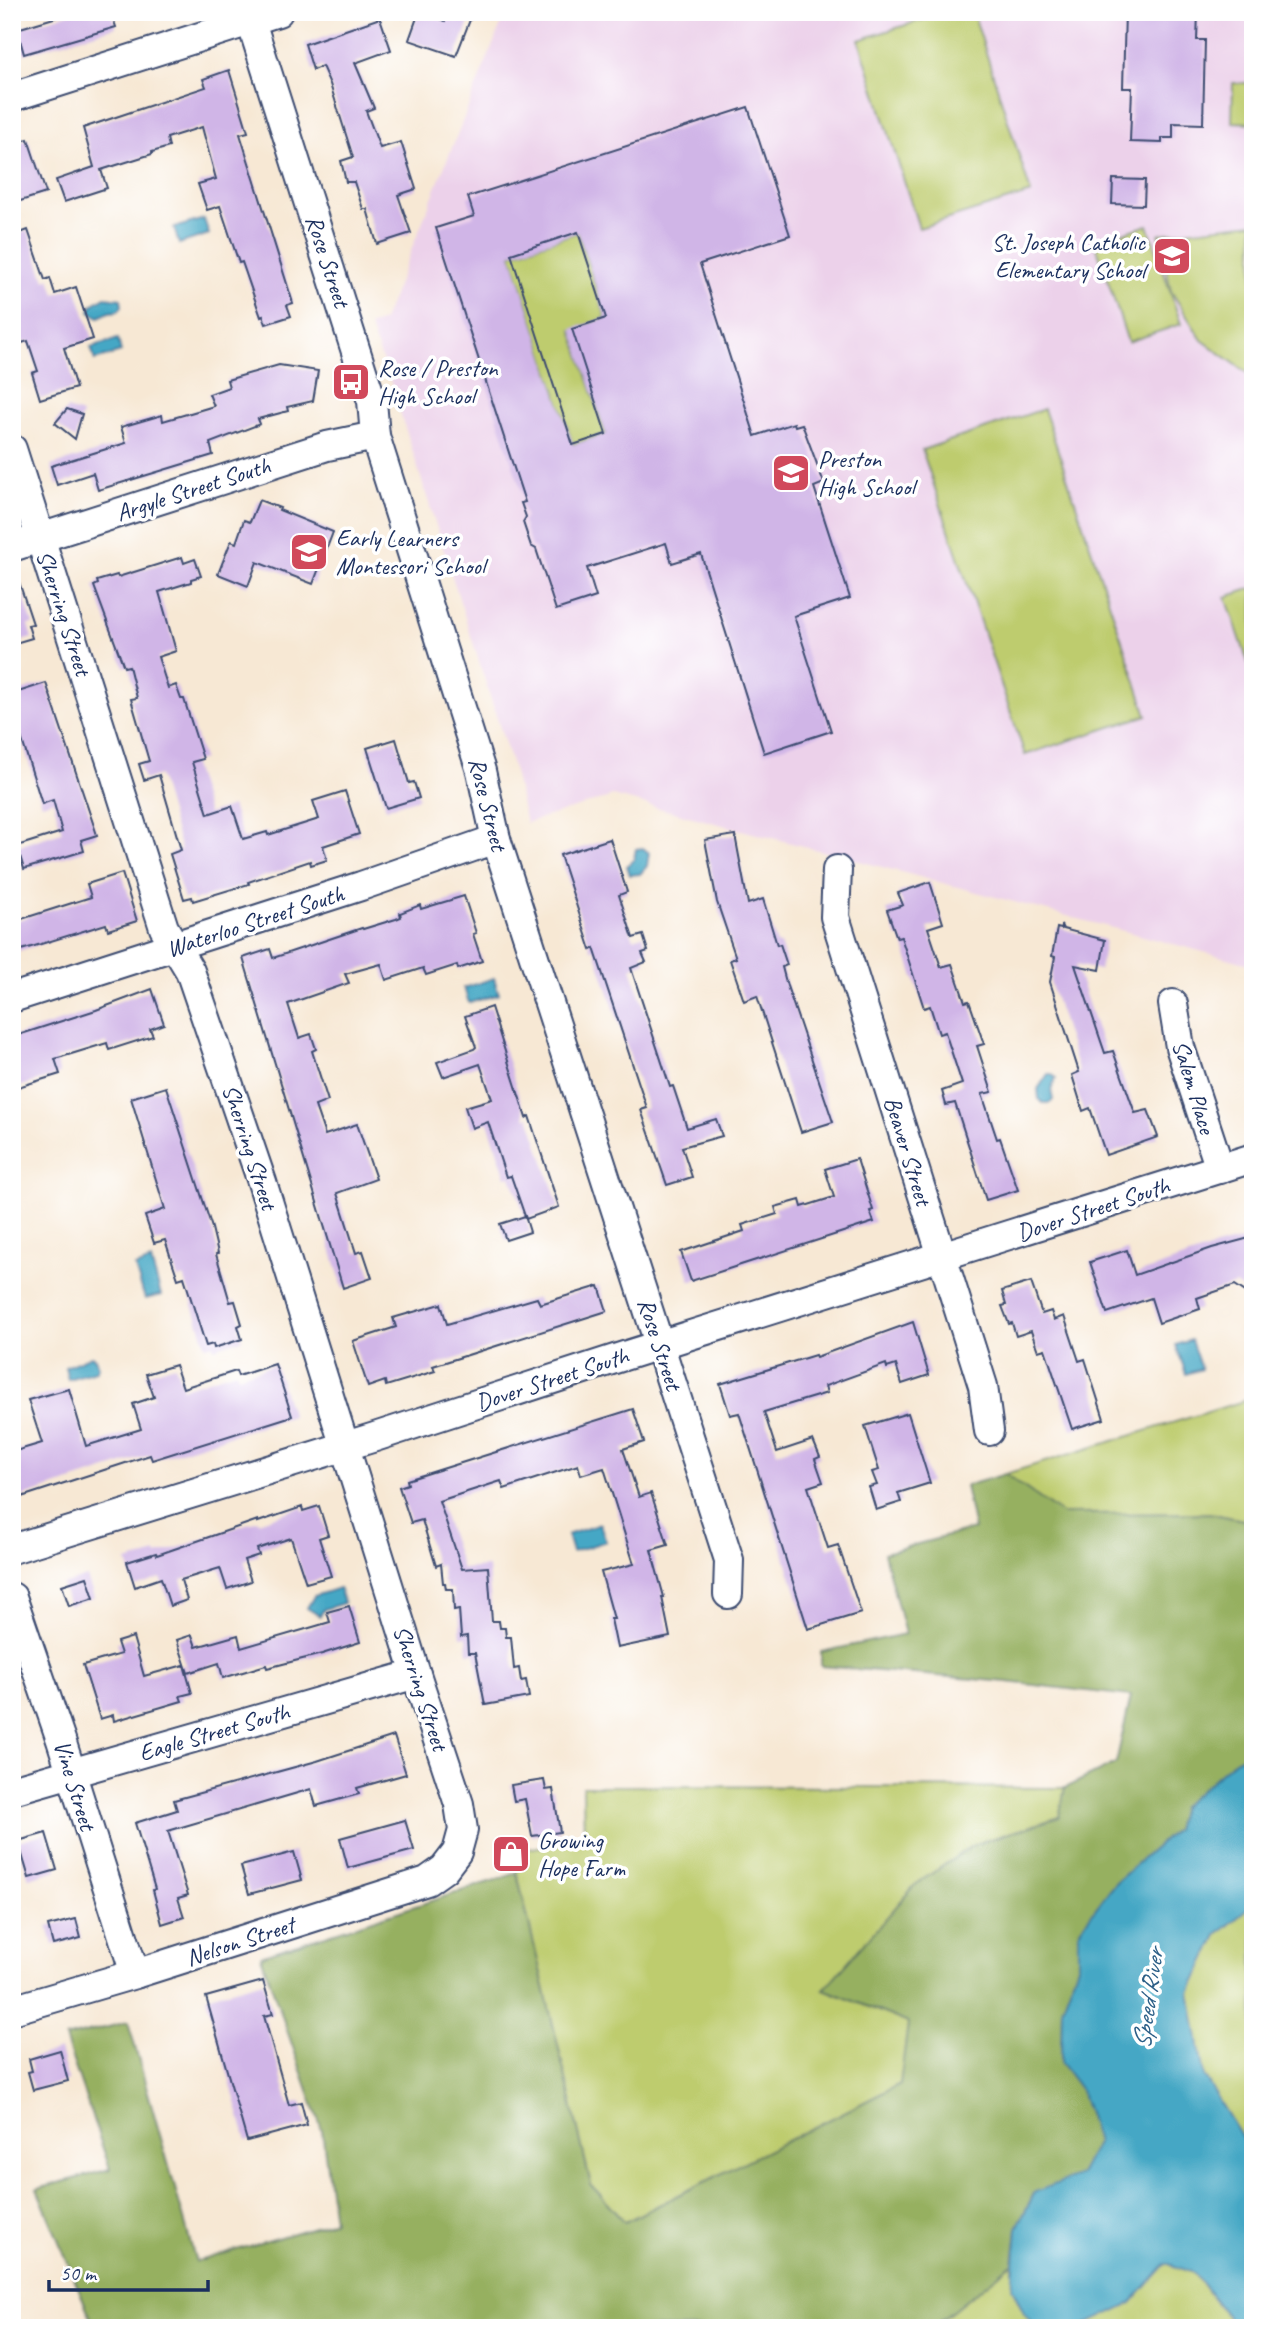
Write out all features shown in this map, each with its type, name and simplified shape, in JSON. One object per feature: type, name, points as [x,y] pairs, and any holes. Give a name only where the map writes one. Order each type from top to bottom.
[{"type":"street","points":[[12,97],[250,17],[278,12]]},
{"type":"street","name":"Rose Street","points":[[250,17],[363,370],[372,401],[375,436],[481,771],[496,839],[729,1560],[729,1594]]},
{"type":"street","name":"Argyle Street South","points":[[12,547],[327,446],[375,436]]},
{"type":"street","name":"Sherring Street","points":[[12,449],[164,928],[190,971],[262,1182],[346,1445],[415,1674],[459,1804],[463,1830],[457,1852]]},
{"type":"street","name":"Waterloo Street South","points":[[12,998],[362,886],[496,839]]},
{"type":"street","name":"Beaver Street","points":[[837,870],[835,917],[983,1386],[989,1431]]},
{"type":"street","name":"Salem Place","points":[[1172,1003],[1180,1047],[1220,1169]]},
{"type":"street","name":"Dover Street South","points":[[12,1549],[1253,1158]]},
{"type":"street","name":"Vine Street","points":[[12,1597],[135,1974]]},
{"type":"street","name":"Eagle Street South","points":[[12,1790],[415,1674]]},
{"type":"street","name":"Nelson Street","points":[[12,2010],[135,1974],[427,1881],[444,1869],[457,1852]]},
{"type":"shaded area","name":"Preston High School","points":[[506,12],[1253,12],[1253,965],[613,796],[526,823],[514,772],[390,380],[369,326],[383,321]]},
{"type":"green space","points":[[947,12],[973,12],[1031,193],[919,228],[859,40]]},
{"type":"green space","points":[[1233,83],[1253,83],[1253,123],[1232,122]]},
{"type":"green space","points":[[1253,223],[1253,377],[1202,340],[1171,291],[1159,234]]},
{"type":"green space","points":[[1148,225],[1181,324],[1128,342],[1095,242]]},
{"type":"green space","points":[[578,232],[606,318],[572,330],[606,434],[573,445],[511,254]]},
{"type":"green space","points":[[1044,409],[1147,715],[1025,755],[922,450]]},
{"type":"green space","points":[[1253,588],[1253,677],[1226,597]]},
{"type":"green space","points":[[1253,1398],[1253,1522],[1209,1513],[1062,1515],[1005,1474]]},
{"type":"green space","points":[[1005,1474],[1062,1514],[1209,1513],[1253,1522],[1253,1751],[1235,1760],[1181,1807],[1175,1830],[1114,1884],[1078,1932],[1078,1966],[1062,2009],[1061,2063],[1081,2090],[1097,2142],[1080,2175],[1034,2193],[1017,2228],[1013,2263],[931,2328],[95,2328],[37,2189],[110,2169],[65,2038],[128,2022],[196,2262],[334,2221],[322,2130],[261,1956],[517,1873],[591,2185],[625,2222],[900,2084],[908,2023],[824,1989],[915,1885],[975,1844],[1059,1817],[1065,1788],[1116,1763],[1131,1696],[821,1666],[821,1652],[905,1634],[884,1553],[974,1529],[965,1486]]},
{"type":"green space","points":[[583,1786],[1065,1788],[1060,1817],[975,1844],[824,1989],[909,2023],[901,2084],[625,2222],[591,2185],[517,1873],[519,1850],[584,1840]]},
{"type":"green space","points":[[1253,1904],[1253,2156],[1204,2076],[1190,1992],[1217,1935]]},
{"type":"green space","points":[[1013,2263],[1013,2283],[1017,2298],[1036,2328],[931,2328]]},
{"type":"green space","points":[[1166,2263],[1193,2273],[1236,2328],[1079,2328],[1131,2303]]},
{"type":"water","points":[[204,219],[209,234],[179,244],[174,228]]},
{"type":"water","points":[[105,297],[121,299],[122,307],[99,317],[90,312],[92,305]]},
{"type":"water","points":[[118,339],[121,352],[95,360],[91,347]]},
{"type":"water","points":[[643,848],[649,853],[647,866],[640,874],[630,875],[627,866],[634,859],[636,849]]},
{"type":"water","points":[[494,978],[499,994],[469,1003],[464,988]]},
{"type":"water","points":[[1048,1074],[1056,1078],[1051,1090],[1053,1100],[1043,1103],[1039,1099],[1038,1089]]},
{"type":"water","points":[[151,1261],[161,1295],[145,1299],[135,1267]]},
{"type":"water","points":[[1191,1340],[1201,1369],[1186,1374],[1176,1345]]},
{"type":"water","points":[[91,1356],[95,1358],[98,1367],[96,1371],[68,1379],[65,1367]]},
{"type":"water","points":[[600,1524],[606,1541],[572,1552],[567,1535]]},
{"type":"water","points":[[339,1588],[344,1603],[324,1609],[320,1616],[307,1608],[314,1596]]},
{"type":"water","name":"Speed River","points":[[1253,1751],[1253,1904],[1217,1935],[1190,1992],[1204,2076],[1253,2156],[1253,2328],[1236,2328],[1194,2273],[1166,2263],[1131,2303],[1079,2328],[1036,2328],[1024,2313],[1012,2288],[1017,2228],[1035,2192],[1080,2175],[1097,2142],[1081,2090],[1061,2063],[1062,2009],[1078,1966],[1078,1932],[1114,1884],[1175,1830],[1181,1807],[1235,1760]]},
{"type":"building","points":[[74,12],[111,12],[116,27],[24,54],[17,29]]},
{"type":"building","points":[[419,12],[445,21],[448,12],[473,12],[456,56],[409,40]]},
{"type":"building","points":[[1125,12],[1198,12],[1197,40],[1205,40],[1203,124],[1173,123],[1173,138],[1162,138],[1162,143],[1130,142],[1132,88],[1123,88]]},
{"type":"building","points":[[380,18],[391,50],[355,63],[374,108],[366,111],[380,148],[401,142],[416,189],[398,195],[411,233],[377,244],[367,209],[363,209],[354,182],[346,182],[341,161],[353,157],[330,84],[322,66],[313,70],[305,44]]},
{"type":"building","points":[[229,70],[248,132],[240,134],[293,303],[287,305],[291,316],[266,324],[263,316],[261,317],[242,262],[239,263],[220,206],[207,210],[198,184],[216,179],[202,127],[167,138],[169,147],[101,170],[107,188],[64,202],[56,180],[94,167],[83,128],[206,87],[203,79]]},
{"type":"building","points":[[748,107],[790,235],[700,264],[755,436],[794,423],[795,426],[802,424],[824,483],[814,487],[850,598],[794,616],[831,731],[764,753],[701,554],[672,563],[666,543],[587,568],[596,597],[556,610],[536,549],[531,546],[523,522],[526,517],[521,503],[525,502],[436,228],[474,216],[468,197]],"holes":[[[578,232],[606,318],[572,329],[606,434],[573,445],[511,254]]]},
{"type":"building","points":[[28,139],[46,193],[17,202],[12,188],[12,144]]},
{"type":"building","points":[[1113,179],[1145,180],[1144,205],[1112,204]]},
{"type":"building","points":[[28,230],[45,280],[50,278],[55,294],[76,287],[93,339],[64,348],[76,388],[40,399],[32,373],[38,371],[28,341],[22,343],[12,313],[12,236]]},
{"type":"building","points":[[279,365],[318,371],[313,401],[287,407],[288,411],[258,419],[260,424],[210,443],[213,455],[98,490],[93,473],[57,485],[51,466],[126,443],[121,427],[162,415],[163,421],[214,406],[209,394],[229,387],[227,380]]},
{"type":"building","points":[[67,409],[82,414],[75,439],[55,423]]},
{"type":"building","points":[[259,500],[333,532],[313,584],[257,562],[248,586],[218,574],[231,541],[236,543],[244,520],[250,522]]},
{"type":"building","points":[[182,557],[184,563],[195,559],[201,576],[159,592],[176,651],[158,657],[168,688],[176,685],[181,699],[184,699],[203,759],[192,762],[208,814],[232,806],[243,839],[267,832],[268,835],[319,819],[313,801],[345,791],[359,834],[323,846],[327,860],[311,865],[310,861],[193,901],[192,897],[184,899],[170,854],[181,850],[159,775],[144,780],[139,764],[149,761],[131,699],[137,698],[129,666],[124,667],[94,586],[98,584],[97,581]]},
{"type":"building","points":[[12,573],[16,573],[33,624],[28,625],[32,638],[12,644]]},
{"type":"building","points":[[46,683],[97,835],[81,840],[84,851],[24,869],[17,846],[62,832],[53,800],[42,804],[12,708],[12,694]]},
{"type":"building","points":[[396,739],[409,783],[414,782],[419,798],[386,808],[367,748]]},
{"type":"building","points":[[735,835],[748,904],[763,899],[777,945],[780,944],[787,965],[782,967],[787,986],[833,1122],[801,1132],[757,996],[744,1001],[730,960],[736,958],[717,902],[705,840]]},
{"type":"building","points":[[610,839],[627,892],[619,895],[633,938],[643,935],[648,951],[642,953],[646,962],[631,968],[670,1087],[673,1086],[687,1128],[716,1119],[722,1136],[682,1147],[692,1177],[667,1185],[641,1110],[647,1108],[560,855]]},
{"type":"building","points":[[122,873],[137,921],[108,930],[106,924],[12,953],[12,922],[91,897],[87,884]]},
{"type":"building","points":[[930,882],[943,923],[928,928],[941,967],[952,964],[984,1044],[977,1046],[992,1092],[982,1094],[1018,1190],[986,1200],[955,1103],[946,1105],[942,1091],[962,1084],[945,1032],[939,1034],[930,1006],[924,1008],[901,937],[897,938],[887,910],[903,905],[898,893]]},
{"type":"building","points":[[464,896],[482,961],[458,969],[457,965],[426,975],[423,968],[386,980],[381,964],[345,974],[349,983],[288,1004],[299,1038],[311,1034],[316,1049],[312,1051],[328,1101],[315,1106],[325,1135],[357,1124],[376,1179],[337,1193],[356,1253],[363,1251],[372,1278],[343,1288],[243,958],[270,949],[273,958],[396,919],[401,917],[400,913],[420,905],[421,909]]},
{"type":"building","points":[[1061,925],[1063,929],[1105,940],[1100,970],[1075,965],[1105,1053],[1113,1051],[1135,1113],[1148,1110],[1158,1137],[1106,1155],[1090,1108],[1083,1111],[1072,1075],[1079,1072],[1050,982],[1057,928],[1061,929]]},
{"type":"building","points":[[152,989],[164,1024],[150,1029],[153,1036],[109,1050],[107,1043],[55,1059],[60,1074],[12,1089],[12,1037]]},
{"type":"building","points":[[491,1007],[526,1118],[529,1116],[559,1207],[526,1219],[511,1176],[506,1177],[488,1122],[472,1128],[465,1107],[492,1099],[480,1064],[443,1077],[437,1062],[476,1047],[465,1016]]},
{"type":"building","points":[[166,1087],[212,1228],[218,1253],[216,1254],[230,1302],[235,1301],[242,1324],[238,1326],[242,1339],[214,1348],[213,1344],[206,1346],[184,1277],[178,1279],[165,1240],[154,1243],[145,1216],[165,1209],[131,1098]]},
{"type":"building","points":[[857,1159],[873,1210],[870,1211],[874,1222],[691,1281],[681,1252],[744,1231],[742,1225],[777,1214],[775,1207],[800,1200],[802,1207],[834,1197],[825,1169]]},
{"type":"building","points":[[525,1216],[530,1232],[506,1240],[500,1224]]},
{"type":"building","points":[[1253,1237],[1253,1275],[1250,1276],[1247,1293],[1235,1285],[1197,1298],[1200,1309],[1159,1323],[1151,1298],[1107,1313],[1090,1262],[1127,1250],[1135,1275]]},
{"type":"building","points":[[1031,1282],[1042,1314],[1051,1311],[1054,1320],[1064,1316],[1079,1361],[1085,1359],[1104,1419],[1072,1429],[1045,1349],[1038,1351],[1031,1331],[1016,1336],[1012,1323],[1009,1324],[1002,1306],[1006,1305],[1002,1291]]},
{"type":"building","points":[[599,1286],[607,1311],[433,1366],[435,1371],[386,1386],[385,1381],[368,1387],[353,1341],[396,1327],[393,1318],[441,1304],[447,1324],[537,1298],[540,1304]]},
{"type":"building","points":[[913,1322],[929,1375],[902,1384],[896,1365],[887,1368],[886,1364],[825,1386],[827,1393],[764,1412],[777,1452],[813,1440],[820,1457],[815,1459],[823,1482],[808,1487],[828,1548],[838,1545],[861,1613],[808,1629],[739,1413],[730,1415],[720,1384],[815,1355],[816,1357]]},
{"type":"building","points":[[275,1364],[292,1416],[152,1460],[150,1455],[12,1500],[12,1452],[42,1443],[28,1400],[69,1389],[86,1446],[141,1429],[133,1404],[154,1397],[146,1374],[175,1365],[183,1388],[236,1371],[238,1376]]},
{"type":"building","points":[[633,1409],[644,1442],[623,1449],[639,1497],[651,1493],[668,1545],[651,1550],[664,1597],[670,1637],[617,1648],[611,1619],[614,1619],[601,1572],[634,1564],[604,1468],[581,1475],[578,1465],[504,1489],[501,1481],[439,1501],[462,1569],[488,1567],[492,1621],[499,1621],[500,1628],[505,1628],[506,1637],[511,1637],[514,1669],[519,1668],[521,1681],[526,1680],[529,1697],[485,1705],[475,1653],[468,1653],[467,1636],[461,1637],[459,1609],[454,1610],[453,1589],[446,1589],[443,1583],[441,1564],[436,1566],[422,1520],[411,1523],[399,1487],[408,1484],[407,1480]]},
{"type":"building","points":[[908,1413],[930,1483],[898,1493],[901,1502],[876,1510],[869,1487],[877,1485],[872,1472],[879,1470],[865,1426]]},
{"type":"building","points":[[319,1506],[328,1535],[319,1538],[331,1576],[306,1583],[291,1538],[257,1549],[259,1555],[244,1560],[251,1581],[227,1589],[220,1568],[181,1580],[187,1600],[170,1606],[161,1578],[135,1587],[127,1562],[156,1553],[157,1555],[302,1507],[303,1511]]},
{"type":"building","points":[[87,1577],[94,1598],[69,1606],[62,1585]]},
{"type":"building","points":[[349,1606],[360,1642],[223,1678],[219,1663],[188,1673],[177,1640],[192,1635],[196,1647],[238,1635],[241,1648],[330,1622],[327,1612]]},
{"type":"building","points":[[133,1637],[144,1676],[184,1665],[192,1693],[180,1696],[182,1701],[114,1721],[113,1715],[100,1719],[83,1665],[121,1654],[117,1642]]},
{"type":"building","points":[[394,1736],[406,1774],[357,1788],[359,1794],[316,1806],[311,1789],[168,1831],[188,1895],[178,1898],[184,1917],[162,1924],[153,1890],[155,1889],[135,1823],[177,1810],[174,1800],[317,1761]]},
{"type":"building","points":[[544,1780],[546,1790],[553,1789],[560,1832],[532,1836],[525,1799],[514,1801],[511,1785]]},
{"type":"building","points":[[405,1820],[414,1850],[348,1868],[340,1838]]},
{"type":"building","points":[[46,1833],[57,1870],[29,1878],[18,1841]]},
{"type":"building","points":[[294,1852],[302,1880],[249,1894],[241,1866]]},
{"type":"building","points":[[76,1919],[81,1938],[53,1945],[48,1926]]},
{"type":"building","points":[[263,1981],[273,2014],[264,2016],[289,2105],[301,2102],[307,2125],[247,2141],[206,1997]]},
{"type":"building","points":[[60,2050],[68,2081],[33,2090],[28,2072],[32,2071],[29,2059]]},
{"type":"place","name":"St. Joseph Catholic Elementary School","points":[[1172,256]]},
{"type":"place","name":"Rose / Preston High School","points":[[351,382]]},
{"type":"place","name":"Preston High School","points":[[791,473]]},
{"type":"place","name":"Early Learners Montessori School","points":[[309,552]]},
{"type":"place","name":"Growing Hope Farm","points":[[511,1854]]}]
